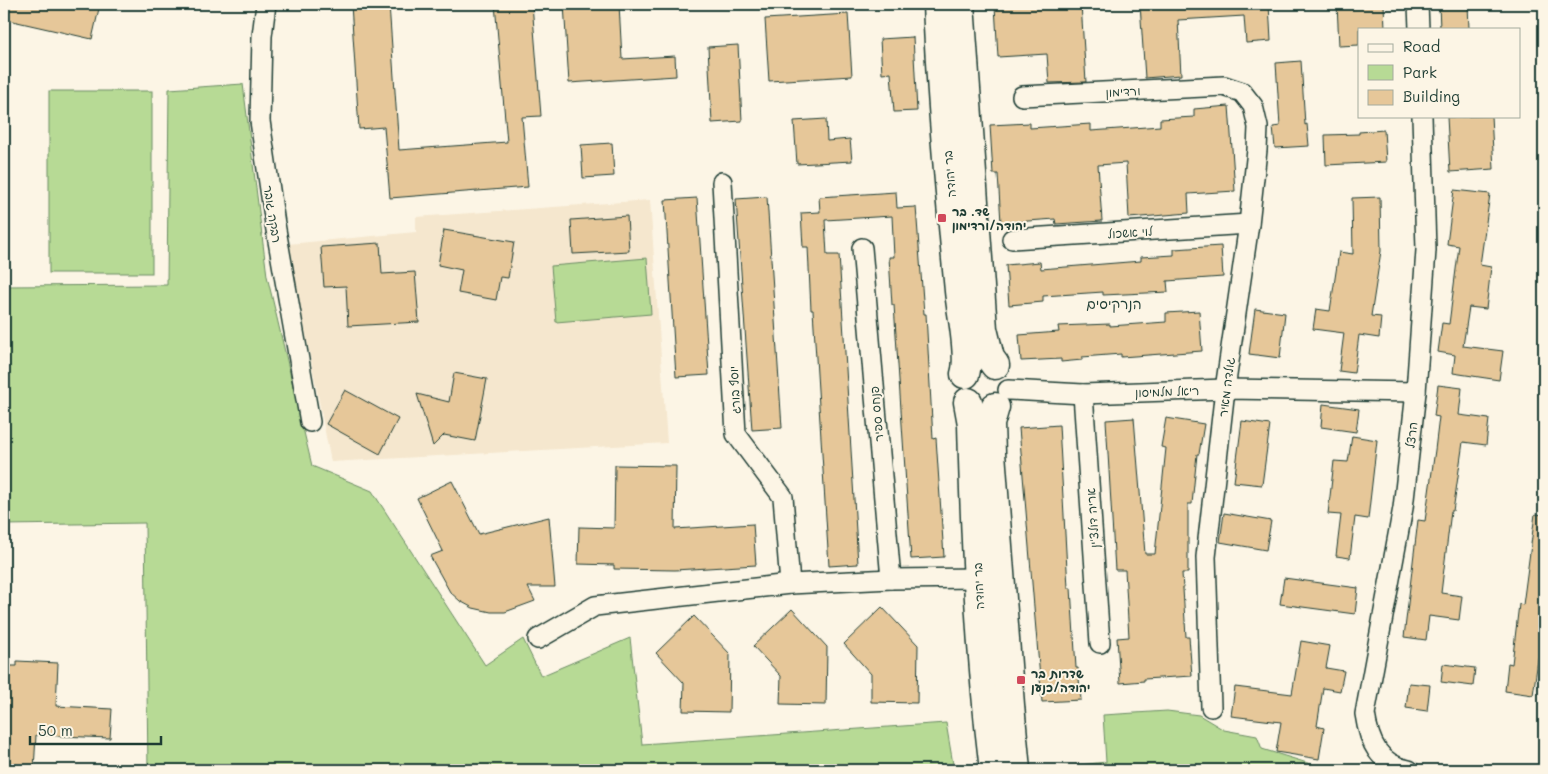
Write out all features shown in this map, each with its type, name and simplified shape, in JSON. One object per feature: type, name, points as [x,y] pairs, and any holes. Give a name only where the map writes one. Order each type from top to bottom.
[{"type":"street","name":"רבקה גובר","points":[[266,4],[262,36],[260,120],[275,224],[310,422]]},
{"type":"street","name":"בר יהודה","points":[[937,4],[960,310],[966,346],[967,369],[965,374]]},
{"type":"street","name":"בר יהודה","points":[[960,4],[983,330],[990,358],[996,365]]},
{"type":"street","points":[[1418,4],[1419,28]]},
{"type":"street","name":"ורדימון","points":[[1022,96],[1224,86]]},
{"type":"street","name":"גולדה מאיר","points":[[1211,707],[1206,557],[1225,389],[1249,224],[1258,127],[1253,106],[1242,92],[1224,86]]},
{"type":"street","name":"הרצל","points":[[1409,770],[1385,760],[1374,748],[1368,732],[1365,714],[1402,508],[1416,392],[1426,250],[1422,118]]},
{"type":"street","name":"יוסף בורג","points":[[722,182],[736,434],[782,497],[790,584]]},
{"type":"street","name":"לוי אשכול","points":[[1012,239],[1249,224]]},
{"type":"street","name":"פנחס ספיר","points":[[862,248],[891,579]]},
{"type":"street","points":[[989,363],[996,365],[1006,375],[1001,398],[981,409],[968,402],[962,388],[965,374],[976,365],[989,363]]},
{"type":"street","name":"ריאל מלמיסון","points":[[1001,398],[1225,389],[1416,392]]},
{"type":"street","name":"אריה דולצ'ין","points":[[1083,394],[1100,643]]},
{"type":"street","name":"בר יהודה","points":[[1001,398],[990,424],[991,453],[1016,770]]},
{"type":"street","name":"בר יהודה","points":[[968,402],[972,424],[978,578],[987,707],[994,770]]},
{"type":"street","points":[[538,639],[595,606],[790,584],[891,579],[978,578]]},
{"type":"shaded area","points":[[650,200],[667,443],[331,462],[288,244],[416,232],[416,217]]},
{"type":"green space","points":[[243,84],[267,276],[312,466],[372,491],[485,665],[523,639],[541,676],[630,638],[642,744],[946,723],[954,770],[148,770],[145,523],[4,525],[4,286],[167,285],[169,89]]},
{"type":"green space","points":[[49,91],[152,91],[152,273],[49,273]]},
{"type":"green space","points":[[647,258],[651,314],[556,322],[551,266]]},
{"type":"green space","points":[[1167,711],[1199,715],[1224,730],[1257,736],[1262,749],[1330,770],[1035,770],[1106,762],[1103,715]]},
{"type":"building","points":[[4,4],[100,4],[92,39],[4,19]]},
{"type":"building","points":[[351,4],[389,4],[399,150],[507,142],[495,4],[532,4],[541,116],[522,117],[528,187],[390,198],[384,127],[359,129]]},
{"type":"building","points":[[564,4],[619,4],[622,59],[675,56],[676,76],[569,83]]},
{"type":"building","points":[[1081,4],[1086,82],[1049,83],[1047,54],[998,57],[995,6]]},
{"type":"building","points":[[1140,4],[1269,4],[1271,41],[1246,43],[1244,16],[1178,20],[1181,75],[1145,78]]},
{"type":"building","points":[[1337,4],[1384,4],[1385,28],[1358,28],[1358,45],[1339,46]]},
{"type":"building","points":[[1439,4],[1468,4],[1469,28],[1440,28]]},
{"type":"building","points":[[848,14],[852,76],[769,81],[765,19]]},
{"type":"building","points":[[913,37],[917,111],[894,112],[891,73],[882,74],[880,39]]},
{"type":"building","points":[[738,45],[742,121],[712,123],[708,47]]},
{"type":"building","points":[[1301,61],[1305,125],[1307,124],[1309,146],[1275,148],[1273,127],[1280,126],[1276,63]]},
{"type":"building","points":[[1229,106],[1235,191],[1188,194],[1189,213],[1129,218],[1126,163],[1098,165],[1102,221],[1056,224],[1055,219],[1001,223],[998,174],[993,174],[990,125],[1030,123],[1030,128],[1091,124],[1091,131],[1160,126],[1160,119],[1194,117],[1194,109]]},
{"type":"building","points":[[1447,118],[1491,118],[1494,169],[1450,172]]},
{"type":"building","points":[[826,119],[827,141],[850,139],[852,161],[797,164],[794,121]]},
{"type":"building","points":[[1384,130],[1386,162],[1326,165],[1325,135],[1359,134],[1359,132]]},
{"type":"building","points":[[612,143],[614,176],[583,178],[581,145]]},
{"type":"building","points":[[1454,190],[1490,194],[1480,265],[1491,267],[1486,309],[1469,307],[1463,346],[1503,351],[1499,380],[1453,373],[1455,355],[1438,352],[1442,323],[1449,324],[1459,246],[1447,244]]},
{"type":"building","points":[[896,192],[897,208],[916,207],[924,314],[926,314],[933,439],[936,438],[944,557],[911,559],[889,257],[894,257],[892,216],[825,220],[827,255],[839,255],[858,564],[829,566],[813,310],[811,310],[808,247],[803,247],[801,213],[820,212],[819,197]]},
{"type":"building","points":[[767,197],[782,428],[752,430],[736,199]]},
{"type":"building","points":[[1380,197],[1381,251],[1371,316],[1381,317],[1379,338],[1359,335],[1354,373],[1339,371],[1344,333],[1313,329],[1316,309],[1330,311],[1339,252],[1353,254],[1352,198]]},
{"type":"building","points":[[697,198],[709,375],[676,377],[665,200]]},
{"type":"building","points":[[627,216],[629,251],[573,254],[571,220]]},
{"type":"building","points":[[444,230],[514,242],[508,278],[500,277],[496,300],[458,293],[462,270],[438,265]]},
{"type":"building","points":[[380,243],[382,274],[415,272],[419,322],[348,326],[346,286],[324,287],[321,247]]},
{"type":"building","points":[[1221,246],[1223,277],[1167,281],[1168,292],[1103,295],[1103,292],[1043,296],[1043,302],[1009,305],[1006,265],[1040,262],[1041,269],[1141,261],[1141,257],[1174,255],[1174,249]]},
{"type":"building","points":[[1255,309],[1285,313],[1280,358],[1249,354]]},
{"type":"building","points":[[1199,311],[1202,351],[1121,357],[1121,354],[1082,357],[1082,360],[1061,362],[1061,359],[1021,361],[1019,335],[1059,332],[1058,326],[1110,324],[1110,326],[1166,322],[1166,313]]},
{"type":"building","points":[[454,373],[487,379],[475,441],[444,435],[433,446],[417,394],[449,402]]},
{"type":"building","points":[[1438,385],[1462,388],[1459,415],[1489,419],[1486,445],[1463,442],[1453,511],[1451,511],[1441,593],[1462,596],[1459,620],[1429,616],[1426,640],[1404,637],[1418,520],[1425,521],[1435,450],[1439,417],[1434,416]]},
{"type":"building","points":[[345,390],[398,419],[380,454],[326,424]]},
{"type":"building","points":[[1323,404],[1359,409],[1356,432],[1321,427]]},
{"type":"building","points":[[1134,418],[1145,554],[1155,554],[1166,448],[1161,447],[1166,418],[1204,424],[1199,454],[1197,454],[1192,504],[1188,504],[1188,573],[1182,573],[1186,637],[1189,637],[1192,676],[1144,679],[1144,681],[1120,683],[1117,638],[1129,637],[1125,570],[1115,570],[1106,420]]},
{"type":"building","points":[[1242,421],[1270,425],[1262,485],[1234,482]]},
{"type":"building","points":[[1059,425],[1068,588],[1071,588],[1076,668],[1078,668],[1081,700],[1042,702],[1019,428]]},
{"type":"building","points":[[1352,436],[1377,440],[1368,519],[1355,517],[1350,558],[1336,556],[1341,515],[1328,514],[1334,461],[1348,462]]},
{"type":"building","points":[[615,465],[676,466],[675,529],[753,524],[756,565],[675,570],[614,569],[614,565],[578,564],[579,527],[614,528]]},
{"type":"building","points":[[452,481],[479,534],[549,517],[555,587],[528,587],[535,601],[505,612],[491,612],[473,608],[460,601],[450,592],[430,556],[443,551],[417,498]]},
{"type":"building","points":[[1224,513],[1271,521],[1266,550],[1220,542]]},
{"type":"building","points":[[1535,514],[1544,515],[1544,653],[1539,653],[1533,695],[1505,691],[1508,663],[1512,664],[1519,604],[1523,605]]},
{"type":"building","points":[[1284,578],[1358,588],[1355,614],[1280,604]]},
{"type":"building","points":[[882,607],[918,645],[917,703],[871,702],[871,674],[844,644]]},
{"type":"building","points":[[792,609],[827,647],[826,705],[780,704],[781,676],[753,646]]},
{"type":"building","points":[[694,616],[730,654],[729,712],[683,711],[684,683],[656,653]]},
{"type":"building","points":[[1301,641],[1330,646],[1326,668],[1344,671],[1340,691],[1323,688],[1317,726],[1324,728],[1319,759],[1276,752],[1281,722],[1231,716],[1235,687],[1292,694]]},
{"type":"building","points":[[17,661],[58,663],[56,706],[112,709],[110,738],[36,735],[34,770],[4,770],[4,666],[17,666]]},
{"type":"building","points":[[1443,664],[1475,668],[1473,686],[1441,682]]},
{"type":"building","points":[[1409,683],[1430,685],[1427,711],[1406,708]]},
{"type":"place","name":"שד. בר יהודה/ורדימון","points":[[942,218]]},
{"type":"place","name":"שדרות בר יהודה/כנען","points":[[1021,680]]},
{"type":"district","name":"הנרקיסים","points":[[1114,303]]}]
